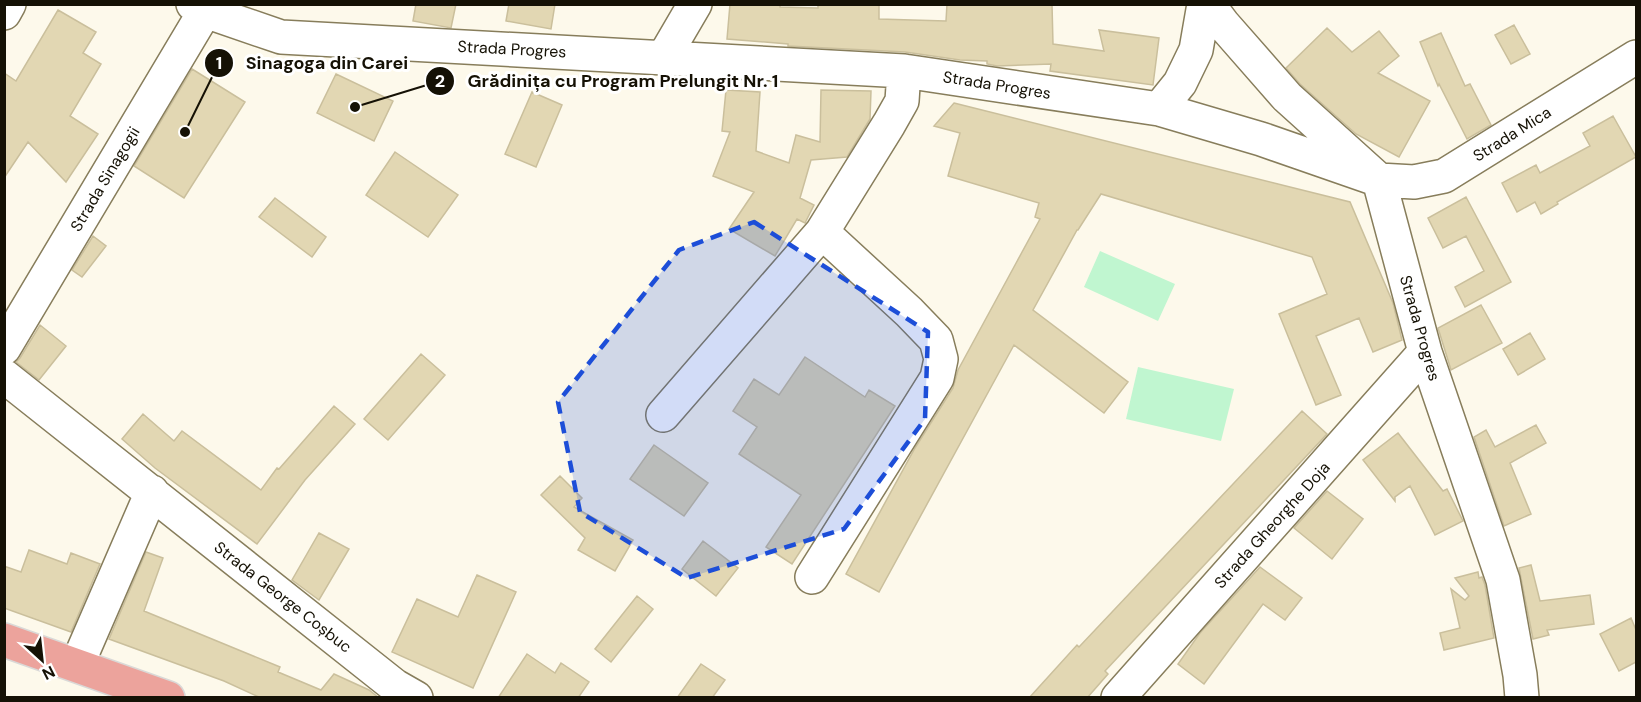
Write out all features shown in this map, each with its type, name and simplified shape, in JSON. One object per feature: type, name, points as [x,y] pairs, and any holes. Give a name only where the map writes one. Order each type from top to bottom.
[{"type":"main road","points":[[4,640],[168,698]]},
{"type":"street","points":[[4,13],[9,4]]},
{"type":"street","points":[[664,57],[695,4]]},
{"type":"street","points":[[1159,109],[1180,83],[1196,50],[1206,4]]},
{"type":"street","points":[[1206,4],[1287,98],[1379,180]]},
{"type":"street","name":"Strada Progres","points":[[199,8],[281,37],[904,71],[1159,109],[1261,139],[1379,180],[1425,352],[1503,580],[1522,698]]},
{"type":"street","name":"Strada Sinagogii","points":[[4,348],[199,8]]},
{"type":"street","name":"Strada Mica","points":[[1379,180],[1414,182],[1444,176],[1636,57]]},
{"type":"street","points":[[663,415],[822,231],[890,124],[902,101],[904,71]]},
{"type":"street","points":[[812,577],[937,378],[940,359],[936,340],[822,231]]},
{"type":"street","name":"Strada Gheorghe Doja","points":[[1118,698],[1425,352]]},
{"type":"street","name":"Strada George Coșbuc","points":[[4,376],[395,686],[416,698]]},
{"type":"street","points":[[77,665],[152,492]]},
{"type":"highlighted area","points":[[754,222],[928,332],[925,419],[844,529],[687,578],[580,512],[558,402],[679,250]]},
{"type":"green space","points":[[1100,251],[1175,284],[1158,321],[1084,287]]},
{"type":"green space","points":[[1138,367],[1234,389],[1221,441],[1126,419]]},
{"type":"building","points":[[416,4],[456,4],[451,28],[413,21]]},
{"type":"building","points":[[509,4],[555,4],[551,29],[506,21]]},
{"type":"building","points":[[730,4],[780,4],[780,7],[818,8],[818,4],[879,4],[879,19],[946,21],[947,4],[1052,4],[1053,44],[1104,51],[1099,30],[1159,38],[1153,85],[1050,71],[1051,64],[997,66],[987,64],[987,61],[960,60],[905,52],[788,46],[788,44],[727,39]]},
{"type":"building","points":[[58,10],[96,32],[83,53],[101,64],[70,116],[98,134],[66,182],[28,142],[4,178],[4,73],[16,81]]},
{"type":"building","points":[[1514,25],[1530,54],[1511,64],[1495,35]]},
{"type":"building","points":[[1327,28],[1352,52],[1379,31],[1399,56],[1378,73],[1430,101],[1399,157],[1356,134],[1300,84],[1286,68]]},
{"type":"building","points":[[1441,33],[1465,86],[1470,84],[1491,125],[1467,139],[1439,84],[1438,86],[1420,42]]},
{"type":"building","points":[[192,69],[245,102],[184,198],[134,166]]},
{"type":"building","points":[[336,74],[393,101],[374,141],[317,113]]},
{"type":"building","points":[[726,90],[760,92],[756,151],[789,163],[796,135],[820,142],[821,90],[871,91],[870,119],[847,157],[811,160],[800,198],[814,205],[805,223],[797,219],[775,256],[729,229],[754,192],[713,176],[730,132],[722,131]]},
{"type":"building","points":[[532,92],[562,105],[536,167],[505,154]]},
{"type":"building","points":[[954,103],[1350,202],[1393,303],[1402,340],[1373,352],[1359,318],[1316,336],[1341,395],[1316,405],[1279,314],[1327,294],[1312,257],[1101,194],[1077,230],[1033,310],[1128,382],[1104,413],[1014,345],[879,592],[846,574],[915,448],[953,388],[958,370],[1040,219],[1035,217],[1039,203],[948,176],[960,133],[934,126]]},
{"type":"building","points":[[1613,116],[1636,157],[1557,202],[1558,204],[1541,214],[1535,202],[1517,212],[1502,183],[1536,165],[1540,173],[1590,146],[1583,133]]},
{"type":"building","points":[[395,152],[458,195],[428,237],[366,195]]},
{"type":"building","points":[[1466,197],[1511,282],[1465,307],[1455,287],[1484,271],[1466,236],[1443,248],[1428,218]]},
{"type":"building","points":[[275,198],[326,237],[312,257],[259,217]]},
{"type":"building","points":[[93,236],[106,246],[82,277],[72,270]]},
{"type":"building","points":[[1481,305],[1502,343],[1451,370],[1438,328]]},
{"type":"building","points":[[40,325],[66,346],[39,380],[16,362]]},
{"type":"building","points":[[1530,333],[1545,359],[1518,375],[1503,349]]},
{"type":"building","points":[[421,354],[445,375],[388,440],[364,419]]},
{"type":"building","points":[[805,357],[865,397],[869,390],[895,406],[792,564],[766,547],[801,495],[739,454],[757,427],[733,411],[754,379],[779,395]]},
{"type":"building","points":[[334,406],[355,424],[305,480],[257,544],[155,468],[122,439],[143,414],[174,441],[182,431],[261,490],[277,468],[279,469]]},
{"type":"building","points":[[1302,411],[1327,434],[1105,671],[1108,674],[1087,698],[1029,698],[1077,645],[1079,647]]},
{"type":"building","points":[[1536,425],[1546,443],[1510,463],[1531,514],[1504,526],[1474,437],[1486,430],[1495,447]]},
{"type":"building","points":[[1398,433],[1443,491],[1447,489],[1463,521],[1435,535],[1410,486],[1395,497],[1395,501],[1363,460]]},
{"type":"building","points":[[654,445],[708,483],[684,516],[630,479]]},
{"type":"building","points":[[560,476],[582,498],[574,507],[633,540],[615,571],[578,550],[585,538],[541,495]]},
{"type":"building","points":[[1327,491],[1363,519],[1332,559],[1294,528]]},
{"type":"building","points":[[319,533],[349,549],[319,600],[292,580]]},
{"type":"building","points":[[703,541],[738,568],[716,596],[682,569]]},
{"type":"building","points":[[29,550],[67,564],[71,553],[100,564],[71,632],[4,608],[4,566],[21,572]]},
{"type":"building","points":[[146,552],[163,558],[144,611],[280,667],[278,672],[321,690],[334,674],[369,690],[379,698],[261,698],[224,681],[109,639]]},
{"type":"building","points":[[1531,565],[1540,601],[1590,595],[1594,624],[1547,630],[1549,635],[1533,639],[1519,568]]},
{"type":"building","points":[[1260,567],[1302,598],[1285,620],[1263,604],[1204,684],[1178,664],[1200,633]]},
{"type":"building","points":[[1478,572],[1479,578],[1482,577],[1485,585],[1494,638],[1444,650],[1440,633],[1460,628],[1451,589],[1465,600],[1469,596],[1455,578]]},
{"type":"building","points":[[477,575],[516,592],[473,688],[392,652],[417,599],[458,617]]},
{"type":"building","points":[[637,596],[653,609],[611,662],[595,649]]},
{"type":"building","points":[[1631,618],[1636,630],[1636,662],[1619,671],[1600,634]]},
{"type":"building","points":[[527,654],[555,673],[561,663],[589,682],[578,698],[498,698]]},
{"type":"building","points":[[701,664],[725,680],[712,698],[677,698]]},
{"type":"place","name":"Grădinița cu Program Prelungit Nr. 1","points":[[355,107]]},
{"type":"place","name":"Sinagoga din Carei","points":[[185,132]]}]
